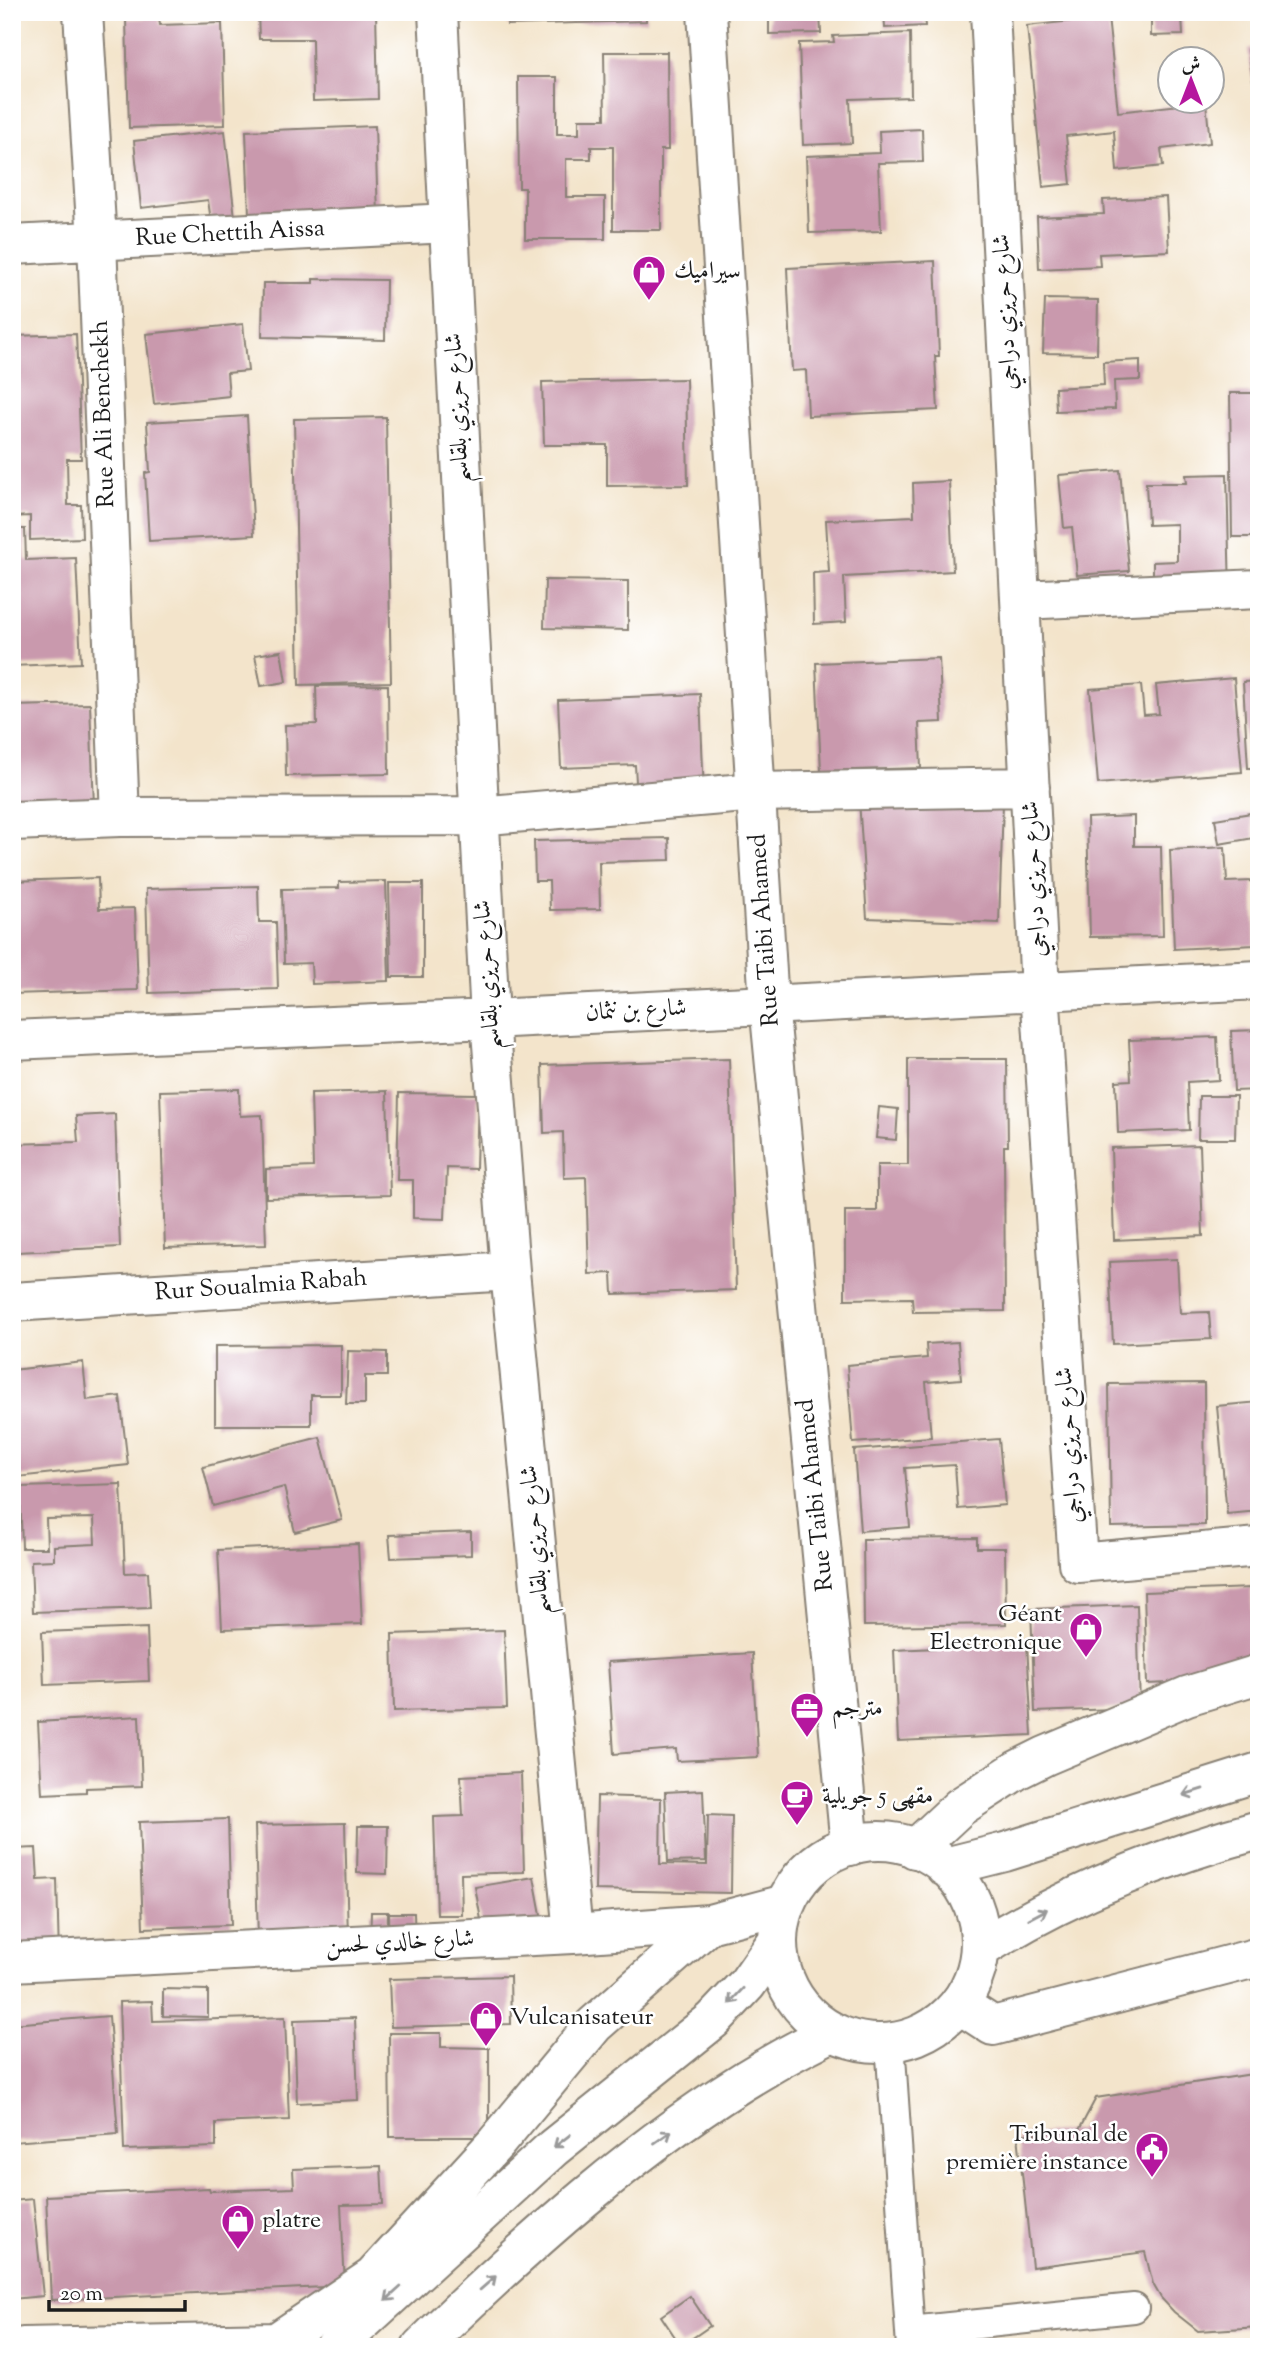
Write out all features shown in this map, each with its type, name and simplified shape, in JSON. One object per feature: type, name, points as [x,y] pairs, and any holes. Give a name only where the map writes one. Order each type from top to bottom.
[{"type":"street","name":"Rue Ali Benchekh","points":[[83,12],[97,241],[120,817]]},
{"type":"street","name":"شارع حريزي بلقاسم","points":[[438,12],[490,1019],[510,1271],[573,1934]]},
{"type":"street","name":"Rue Taibi Ahamed","points":[[707,12],[769,1004],[850,1846]]},
{"type":"street","name":"شارع حريزي دراجي","points":[[990,12],[1040,990],[1078,1563],[1259,1547]]},
{"type":"street","name":"Rue Chettih Aissa","points":[[12,245],[449,223]]},
{"type":"street","points":[[1021,600],[1259,589]]},
{"type":"street","points":[[12,821],[120,817],[478,816],[756,792],[1030,787]]},
{"type":"street","name":"شارع بن نثمان","points":[[12,1040],[1259,980]]},
{"type":"street","name":"Rur Soualmia Rabah","points":[[12,1302],[510,1271]]},
{"type":"street","points":[[930,1858],[960,1808],[1017,1770],[1187,1696],[1259,1674]]},
{"type":"street","points":[[930,1858],[1004,1852],[1259,1772]]},
{"type":"street","points":[[980,1949],[1019,1924],[1072,1896],[1136,1869],[1259,1830]]},
{"type":"street","points":[[883,1842],[930,1858],[956,1877],[972,1904],[977,1919],[980,1949],[973,1979],[959,2004],[929,2030],[890,2042],[860,2042],[832,2032],[810,2016],[792,1994],[781,1969],[779,1922],[785,1904],[798,1882],[816,1863],[850,1846],[883,1842]]},
{"type":"street","name":"شارع خالدي لحسن","points":[[12,1962],[573,1934],[709,1924],[785,1904]]},
{"type":"street","points":[[23,2347],[272,2344],[373,2277],[496,2143],[594,2025],[709,1924]]},
{"type":"street","points":[[335,2347],[554,2148],[713,2020],[747,1984],[778,1941]]},
{"type":"street","points":[[959,2004],[993,2026],[1259,1957]]},
{"type":"street","points":[[421,2347],[490,2280],[653,2144],[766,2067],[832,2032]]},
{"type":"lane","points":[[890,2042],[910,2339],[1134,2308]]},
{"type":"building","points":[[258,12],[376,12],[378,99],[313,101],[312,39],[259,39]]},
{"type":"building","points":[[507,12],[646,12],[646,21],[507,25]]},
{"type":"building","points":[[769,12],[820,12],[821,33],[769,34]]},
{"type":"building","points":[[884,12],[924,12],[925,26],[885,28]]},
{"type":"building","points":[[1182,15],[1183,35],[1151,36],[1151,16]]},
{"type":"building","points":[[1108,17],[1118,112],[1156,108],[1156,116],[1207,116],[1210,143],[1161,149],[1163,166],[1117,171],[1114,131],[1066,136],[1071,184],[1043,187],[1027,26]]},
{"type":"building","points":[[159,18],[160,25],[222,23],[225,125],[129,128],[126,19]]},
{"type":"building","points":[[910,33],[911,97],[850,99],[852,143],[803,145],[799,43],[834,42],[833,36]]},
{"type":"building","points":[[1259,48],[1259,108],[1257,108],[1248,49]]},
{"type":"building","points":[[604,52],[667,52],[668,150],[661,150],[661,230],[613,230],[613,147],[591,147],[591,159],[566,159],[566,197],[605,197],[605,239],[525,239],[525,188],[519,188],[518,77],[557,77],[557,134],[579,134],[579,119],[605,119]]},
{"type":"building","points":[[375,126],[378,216],[250,243],[246,131]]},
{"type":"building","points":[[922,129],[923,162],[878,163],[881,231],[809,233],[806,156],[880,153],[879,131]]},
{"type":"building","points":[[225,131],[236,226],[212,228],[208,200],[141,208],[134,141]]},
{"type":"building","points":[[1166,197],[1169,251],[1099,254],[1100,266],[1039,269],[1037,217],[1104,214],[1103,200]]},
{"type":"building","points":[[935,261],[938,410],[808,416],[806,370],[792,371],[787,268]]},
{"type":"building","points":[[313,279],[386,280],[385,340],[262,337],[263,283],[313,283]]},
{"type":"building","points":[[1045,299],[1098,300],[1097,354],[1043,353]]},
{"type":"building","points":[[243,324],[248,371],[227,373],[229,396],[154,404],[146,334]]},
{"type":"building","points":[[76,334],[81,459],[67,459],[68,505],[81,505],[82,538],[30,540],[30,516],[12,517],[12,336]]},
{"type":"building","points":[[1140,360],[1140,380],[1114,381],[1115,409],[1056,411],[1055,388],[1104,385],[1103,362]]},
{"type":"building","points":[[686,379],[688,485],[607,486],[607,445],[544,445],[542,382]]},
{"type":"building","points":[[1230,393],[1259,393],[1259,537],[1232,537]]},
{"type":"building","points":[[247,416],[254,535],[149,541],[145,473],[150,472],[147,422]]},
{"type":"building","points":[[386,417],[391,682],[299,685],[294,419]]},
{"type":"building","points":[[1120,470],[1129,571],[1077,575],[1072,527],[1064,528],[1059,475]]},
{"type":"building","points":[[1227,474],[1230,594],[1153,595],[1153,562],[1177,561],[1177,524],[1148,525],[1146,483],[1187,483],[1186,475]]},
{"type":"building","points":[[949,481],[953,571],[844,577],[846,622],[814,624],[813,573],[829,572],[826,520],[914,516],[913,483]]},
{"type":"building","points":[[12,529],[25,529],[26,560],[76,558],[81,663],[12,666]]},
{"type":"building","points":[[545,580],[628,581],[628,630],[544,628]]},
{"type":"building","points":[[281,651],[286,682],[261,686],[255,655]]},
{"type":"building","points":[[939,658],[942,722],[919,723],[921,768],[821,771],[816,663]]},
{"type":"building","points":[[1234,678],[1242,772],[1098,784],[1090,689],[1141,685],[1144,715],[1159,714],[1156,685]]},
{"type":"building","points":[[1259,681],[1259,768],[1248,768],[1243,682]]},
{"type":"building","points":[[388,685],[389,774],[286,776],[285,725],[317,724],[316,686]]},
{"type":"building","points":[[700,694],[704,796],[637,799],[635,765],[561,768],[558,700]]},
{"type":"building","points":[[90,704],[94,807],[12,810],[12,706]]},
{"type":"building","points":[[859,800],[1003,803],[999,923],[867,918]]},
{"type":"building","points":[[1251,813],[1254,838],[1219,844],[1215,819]]},
{"type":"building","points":[[1134,816],[1134,846],[1161,846],[1163,936],[1090,937],[1087,818]]},
{"type":"building","points":[[669,838],[670,860],[599,862],[600,909],[550,910],[549,881],[535,881],[534,841]]},
{"type":"building","points":[[1225,847],[1227,882],[1253,881],[1255,945],[1174,949],[1170,850]]},
{"type":"building","points":[[98,878],[99,909],[135,908],[138,990],[12,994],[12,881]]},
{"type":"building","points":[[386,881],[389,981],[312,984],[311,963],[284,964],[282,889],[339,888],[339,882]]},
{"type":"building","points":[[389,883],[423,883],[423,977],[391,977]]},
{"type":"building","points":[[258,886],[259,922],[276,922],[278,989],[149,993],[146,889]]},
{"type":"building","points":[[1259,1030],[1259,1090],[1234,1091],[1231,1031]]},
{"type":"building","points":[[1217,1037],[1219,1080],[1187,1082],[1189,1130],[1118,1133],[1116,1081],[1131,1080],[1129,1040]]},
{"type":"building","points":[[729,1059],[736,1290],[613,1294],[612,1273],[589,1274],[586,1177],[564,1178],[563,1132],[544,1133],[542,1065]]},
{"type":"building","points":[[908,1059],[1007,1059],[1008,1146],[1004,1146],[1005,1311],[913,1312],[912,1298],[845,1299],[845,1211],[877,1211],[877,1165],[908,1165]]},
{"type":"building","points":[[239,1089],[240,1116],[262,1115],[266,1245],[165,1248],[160,1091]]},
{"type":"building","points":[[387,1091],[390,1195],[266,1198],[266,1169],[313,1167],[311,1093]]},
{"type":"building","points":[[399,1093],[478,1094],[476,1169],[447,1168],[445,1219],[413,1218],[413,1180],[397,1180]]},
{"type":"building","points":[[1199,1096],[1236,1096],[1235,1139],[1198,1139]]},
{"type":"building","points":[[879,1107],[898,1109],[896,1140],[876,1138]]},
{"type":"building","points":[[115,1114],[120,1247],[17,1252],[12,1144],[78,1142],[76,1116]]},
{"type":"building","points":[[1200,1145],[1203,1236],[1114,1240],[1111,1148]]},
{"type":"building","points":[[1177,1259],[1180,1313],[1209,1312],[1211,1339],[1113,1344],[1109,1262]]},
{"type":"building","points":[[958,1342],[961,1379],[926,1382],[931,1437],[853,1443],[847,1365],[927,1358],[926,1344]]},
{"type":"building","points":[[341,1345],[341,1395],[311,1395],[311,1425],[215,1425],[215,1346]]},
{"type":"building","points":[[348,1351],[387,1352],[387,1376],[365,1376],[365,1404],[346,1404]]},
{"type":"building","points":[[83,1362],[87,1400],[120,1396],[128,1465],[17,1477],[12,1448],[12,1370]]},
{"type":"building","points":[[1204,1383],[1205,1525],[1111,1527],[1109,1384]]},
{"type":"building","points":[[1259,1402],[1259,1511],[1227,1514],[1217,1406]]},
{"type":"building","points":[[320,1437],[342,1520],[295,1532],[284,1487],[213,1506],[203,1467]]},
{"type":"building","points":[[999,1439],[1005,1505],[958,1509],[955,1465],[905,1468],[910,1527],[860,1531],[854,1450]]},
{"type":"building","points":[[121,1484],[125,1573],[148,1572],[150,1608],[33,1612],[31,1561],[54,1560],[54,1546],[95,1544],[94,1518],[46,1519],[47,1548],[22,1548],[20,1487]]},
{"type":"building","points":[[471,1532],[471,1555],[391,1558],[389,1535]]},
{"type":"building","points":[[977,1538],[977,1548],[1005,1548],[1006,1624],[864,1626],[863,1539]]},
{"type":"building","points":[[358,1544],[362,1624],[222,1629],[218,1550]]},
{"type":"building","points":[[1251,1588],[1256,1679],[1147,1684],[1144,1592]]},
{"type":"building","name":"Géant Electronique","points":[[1137,1605],[1140,1708],[1035,1712],[1031,1609]]},
{"type":"building","points":[[147,1628],[149,1681],[44,1685],[42,1632]]},
{"type":"building","points":[[504,1630],[507,1708],[394,1711],[392,1634]]},
{"type":"building","points":[[1027,1644],[1032,1735],[898,1741],[894,1650]]},
{"type":"building","points":[[752,1653],[758,1757],[677,1761],[676,1749],[614,1754],[608,1662]]},
{"type":"building","points":[[139,1716],[142,1786],[86,1788],[86,1792],[42,1794],[38,1722]]},
{"type":"building","points":[[521,1773],[524,1872],[461,1874],[462,1915],[437,1915],[434,1817],[463,1816],[461,1776]]},
{"type":"building","points":[[703,1790],[706,1861],[668,1862],[665,1792]]},
{"type":"building","points":[[597,1796],[661,1798],[660,1864],[707,1865],[708,1815],[732,1816],[731,1893],[595,1890]]},
{"type":"building","points":[[228,1819],[231,1925],[143,1928],[139,1822]]},
{"type":"building","points":[[345,1823],[348,1938],[258,1941],[255,1825]]},
{"type":"building","points":[[358,1826],[388,1826],[387,1874],[357,1873]]},
{"type":"building","points":[[36,1848],[38,1880],[57,1879],[59,1958],[12,1960],[12,1849]]},
{"type":"building","points":[[534,1877],[543,1925],[484,1936],[475,1887]]},
{"type":"building","points":[[371,1912],[388,1912],[387,1946],[370,1945]]},
{"type":"building","points":[[389,1913],[414,1913],[415,1944],[390,1945]]},
{"type":"building","points":[[510,1976],[511,2024],[391,2027],[389,1979]]},
{"type":"building","points":[[163,1989],[208,1990],[208,2017],[163,2016]]},
{"type":"building","points":[[152,2001],[153,2021],[285,2017],[289,2120],[216,2123],[216,2147],[124,2150],[119,2002]]},
{"type":"building","points":[[109,2016],[118,2134],[12,2142],[12,2024]]},
{"type":"building","points":[[355,2018],[358,2100],[297,2103],[294,2020]]},
{"type":"building","points":[[389,2033],[441,2033],[441,2047],[489,2048],[489,2137],[390,2137]]},
{"type":"building","points":[[1259,2073],[1259,2327],[1198,2331],[1161,2298],[1153,2284],[1145,2252],[1032,2267],[1018,2135],[1079,2130],[1096,2098]]},
{"type":"building","points":[[381,2166],[383,2204],[341,2205],[345,2286],[51,2300],[46,2196],[209,2188],[210,2191],[294,2188],[293,2169]]},
{"type":"building","points":[[33,2199],[43,2296],[12,2299],[12,2201]]},
{"type":"building","points":[[690,2296],[710,2326],[681,2346],[661,2316]]},
{"type":"place","name":"سيراميك","points":[[649,302]]},
{"type":"place","name":"Géant Electronique","points":[[1086,1659]]},
{"type":"place","name":"مترجم","points":[[807,1739]]},
{"type":"place","name":"مقهى 5 جويلية","points":[[797,1827]]},
{"type":"place","name":"Vulcanisateur","points":[[486,2048]]},
{"type":"place","name":"Tribunal de première instance","points":[[1152,2179]]},
{"type":"place","name":"platre","points":[[238,2251]]}]
